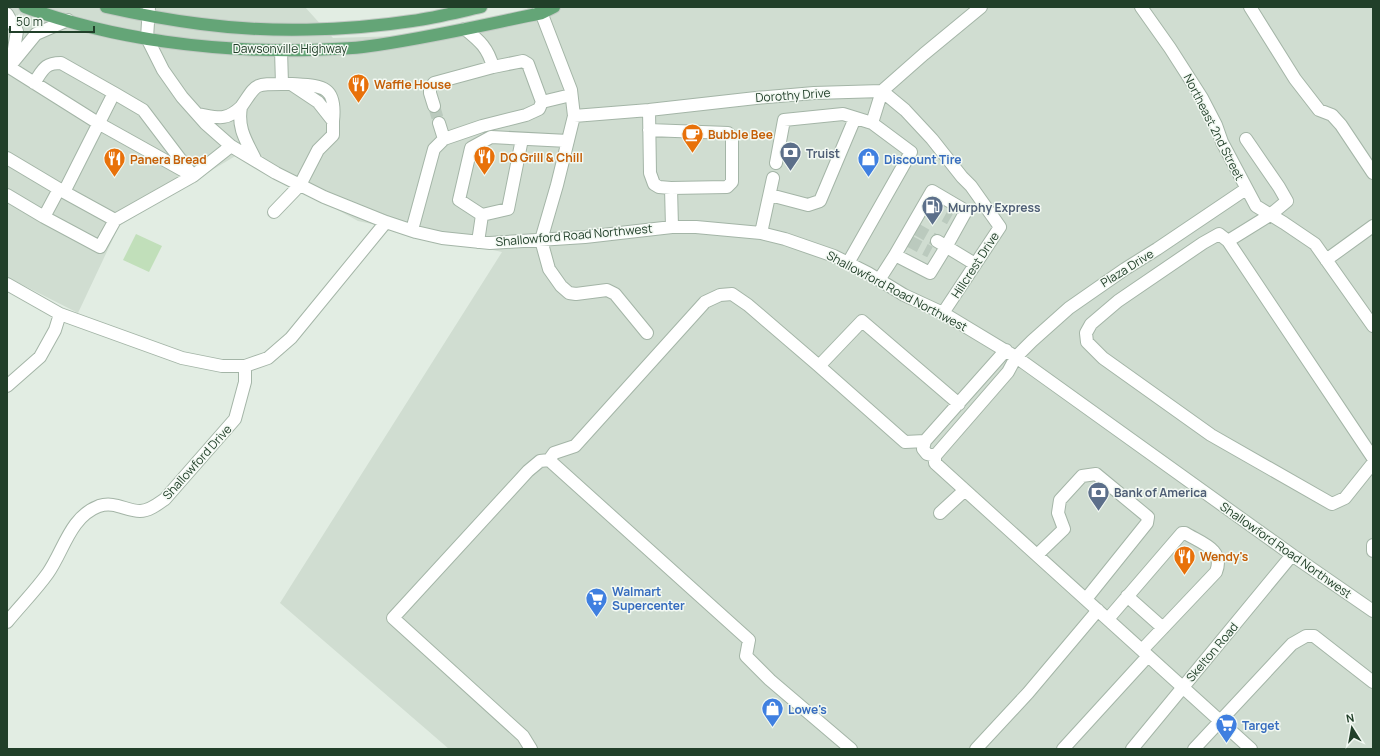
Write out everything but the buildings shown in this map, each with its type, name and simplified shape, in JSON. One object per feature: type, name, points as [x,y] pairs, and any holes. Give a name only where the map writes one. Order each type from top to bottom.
[{"type":"main road","name":"Dawsonville Highway","points":[[25,7],[115,32],[208,47],[249,50],[362,47],[417,39],[554,7]]},
{"type":"main road","name":"Dawsonville Highway","points":[[106,7],[149,11],[202,24],[308,30],[412,21],[481,7]]},
{"type":"street","points":[[872,123],[882,91],[980,7]]},
{"type":"street","name":"Northeast 2nd Street","points":[[1141,7],[1170,48],[1202,98],[1216,125],[1224,147],[1256,206],[1315,244],[1373,326]]},
{"type":"street","points":[[1250,7],[1295,79],[1319,110],[1332,115],[1341,125],[1373,173]]},
{"type":"street","points":[[540,10],[566,74],[571,90],[574,116],[557,185],[541,240],[549,269],[561,286],[569,293],[576,294],[607,290],[615,294],[647,333]]},
{"type":"street","points":[[147,38],[149,11]]},
{"type":"street","points":[[7,14],[17,31],[9,67]]},
{"type":"street","points":[[9,67],[36,34],[68,20]]},
{"type":"street","points":[[465,29],[482,44],[491,58],[493,67]]},
{"type":"street","name":"Shallowford Road Northwest","points":[[147,38],[162,70],[182,97],[206,124],[231,146],[324,197],[386,222],[442,238],[478,242],[541,240],[672,227],[720,228],[761,233],[785,239],[848,262],[904,294],[943,313],[1006,350],[1292,555],[1373,611]]},
{"type":"street","points":[[281,50],[286,84]]},
{"type":"street","points":[[412,230],[434,149],[444,139],[482,126],[526,115],[539,109],[542,102],[528,64],[523,61],[493,67],[434,83],[430,88],[430,93],[434,106]]},
{"type":"street","points":[[34,83],[44,68],[51,63],[61,64],[114,93],[143,110],[193,176]]},
{"type":"street","points":[[9,67],[98,123],[193,176]]},
{"type":"street","points":[[197,114],[224,118],[234,114],[241,107],[254,88],[260,84],[286,84],[318,102],[332,121],[333,135],[318,150],[300,185],[274,212]]},
{"type":"street","name":"Dorothy Drive","points":[[574,116],[814,93],[882,91]]},
{"type":"street","name":"Hillcrest Drive","points":[[882,91],[904,110],[932,139],[979,196],[1000,227],[943,313]]},
{"type":"street","points":[[44,217],[62,190],[114,93]]},
{"type":"street","points":[[542,102],[571,94]]},
{"type":"street","points":[[241,107],[239,118],[241,130],[256,161]]},
{"type":"street","points":[[649,110],[649,130],[650,173],[654,184],[659,187],[671,188],[727,187],[732,182],[732,137],[728,133],[649,130]]},
{"type":"street","points":[[776,163],[784,120],[843,114],[872,123],[910,152],[848,262]]},
{"type":"street","points":[[770,195],[808,205],[820,201],[855,118]]},
{"type":"street","points":[[439,123],[444,139]]},
{"type":"street","points":[[522,139],[508,209],[482,216],[459,200],[471,148],[491,137],[568,141]]},
{"type":"street","points":[[1228,241],[1270,215],[1287,201],[1246,139]]},
{"type":"street","points":[[7,195],[100,247],[115,220],[193,176],[231,146]]},
{"type":"street","points":[[7,158],[115,220]]},
{"type":"street","points":[[761,233],[773,178]]},
{"type":"street","points":[[671,188],[672,227]]},
{"type":"street","name":"Plaza Drive","points":[[935,456],[1008,372],[1016,357],[1070,308],[1094,289],[1125,268],[1157,249],[1246,189]]},
{"type":"street","points":[[879,280],[895,255],[907,240],[926,206],[932,191],[966,210],[954,221],[935,255],[930,273],[895,255]]},
{"type":"street","points":[[478,242],[482,216]]},
{"type":"street","points":[[7,284],[60,314],[182,358],[222,366],[245,366],[268,358],[292,338],[386,222]]},
{"type":"street","points":[[1326,260],[1373,226]]},
{"type":"street","points":[[1373,458],[1228,241],[1219,234],[1203,243],[1124,297],[1091,324],[1086,333],[1087,342],[1103,358],[1211,435],[1332,504],[1345,498],[1373,463]]},
{"type":"street","points":[[942,244],[975,264]]},
{"type":"street","points":[[531,749],[523,736],[394,618],[528,471],[540,461],[549,460],[554,453],[575,446],[705,302],[720,295],[732,294],[748,305],[905,442],[925,441]]},
{"type":"street","points":[[7,386],[40,357],[55,330],[60,314]]},
{"type":"street","points":[[819,366],[862,321],[958,404]]},
{"type":"street","points":[[1006,350],[925,441],[924,449],[927,454],[935,456],[935,463],[1251,749]]},
{"type":"street","name":"Shallowford Drive","points":[[7,622],[48,573],[75,522],[87,512],[99,506],[112,504],[141,511],[154,507],[165,499],[235,419],[245,382],[245,366]]},
{"type":"street","points":[[549,460],[749,640],[746,656],[770,680],[851,749]]},
{"type":"street","points":[[1037,555],[1064,529],[1058,513],[1060,500],[1082,476],[1096,474],[1148,517],[1147,523],[1086,599]]},
{"type":"street","points":[[940,513],[965,490]]},
{"type":"street","points":[[1064,749],[1145,653],[1163,628],[1216,572],[1218,556],[1214,551],[1185,533],[1182,533],[1108,619]]},
{"type":"street","points":[[1373,545],[1373,551]]},
{"type":"street","name":"Skelton Road","points":[[1132,749],[1292,555]]},
{"type":"street","points":[[1127,596],[1163,628]]},
{"type":"street","points":[[976,749],[1028,693],[1098,610]]},
{"type":"street","points":[[1194,749],[1221,722],[1292,644],[1306,636],[1314,636],[1373,682]]},
{"type":"shaded area","points":[[7,7],[305,7],[333,38],[399,36],[510,15],[532,7],[1373,7],[1373,749],[449,749],[280,603],[502,252],[358,221],[237,155],[119,226],[78,313],[7,277]]},
{"type":"green space","points":[[136,234],[162,246],[149,272],[123,260]]},
{"type":"tunnel","points":[[434,106],[439,123]]},
{"type":"tunnel","points":[[929,207],[950,219]]},
{"type":"tunnel","points":[[916,229],[937,241]]},
{"type":"tunnel","points":[[909,241],[930,252]]},
{"type":"place","name":"Waffle House","points":[[359,104]]},
{"type":"place","name":"Bubble Bee","points":[[693,154]]},
{"type":"place","name":"Truist","points":[[791,172]]},
{"type":"place","name":"DQ Grill & Chill","points":[[484,176]]},
{"type":"place","name":"Panera Bread","points":[[114,178]]},
{"type":"place","name":"Discount Tire","points":[[869,178]]},
{"type":"place","name":"Murphy Express","points":[[933,226]]},
{"type":"place","name":"Bank of America","points":[[1098,512]]},
{"type":"place","name":"Wendy's","points":[[1184,576]]},
{"type":"place","name":"Walmart Supercenter","points":[[596,618]]},
{"type":"place","name":"Lowe's","points":[[773,728]]},
{"type":"place","name":"Target","points":[[1227,744]]}]
